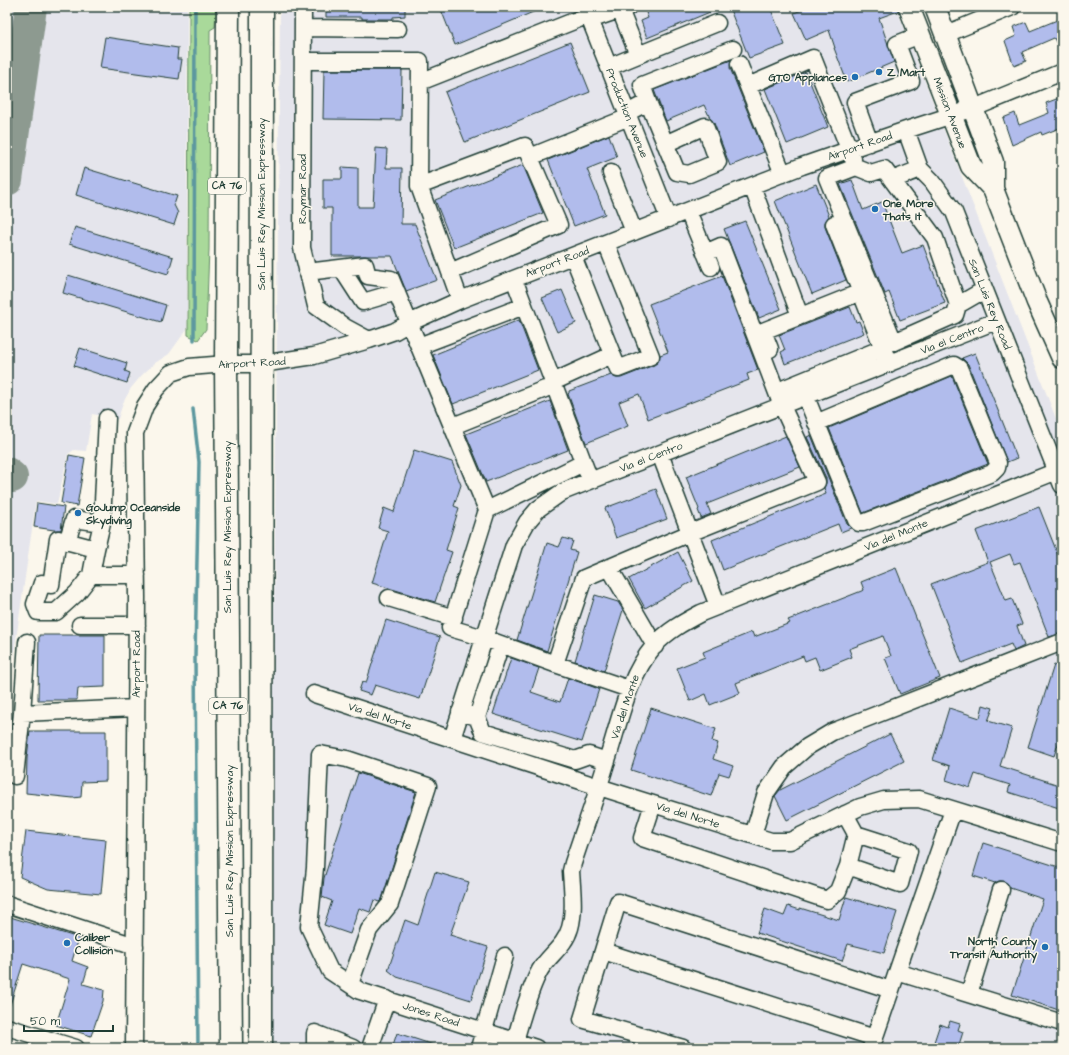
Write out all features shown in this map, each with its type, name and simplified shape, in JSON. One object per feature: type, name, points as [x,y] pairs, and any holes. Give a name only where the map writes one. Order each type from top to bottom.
[{"type":"highway","name":"San Luis Rey Mission Expressway","points":[[228,7],[226,364],[231,1048]]},
{"type":"highway","name":"San Luis Rey Mission Expressway","points":[[261,1048],[262,7]]},
{"type":"main road","name":"Mission Avenue","points":[[909,7],[971,166],[993,190],[1037,302],[1062,358]]},
{"type":"main road","name":"Mission Avenue","points":[[935,7],[993,162],[993,190]]},
{"type":"street","name":"Roymar Road","points":[[303,7],[302,248],[316,306],[345,327],[369,340]]},
{"type":"street","points":[[946,34],[1012,7]]},
{"type":"street","points":[[420,82],[588,14],[622,8],[638,55]]},
{"type":"street","name":"Production Avenue","points":[[588,14],[669,219]]},
{"type":"street","points":[[609,67],[717,23]]},
{"type":"street","points":[[303,28],[398,29]]},
{"type":"street","points":[[870,143],[855,102],[912,81],[897,44],[920,35]]},
{"type":"street","points":[[676,172],[642,85],[732,49]]},
{"type":"street","points":[[748,86],[813,58],[856,167]]},
{"type":"street","points":[[303,60],[420,61],[419,186],[460,300]]},
{"type":"street","points":[[739,64],[783,174]]},
{"type":"street","name":"Airport Road","points":[[134,1048],[137,625],[135,433],[145,406],[156,389],[171,373],[189,367],[226,364],[261,364],[314,356],[369,340],[394,331],[460,300],[783,174],[906,130],[974,108],[1062,72]]},
{"type":"street","points":[[530,157],[628,115],[648,102]]},
{"type":"street","points":[[654,180],[676,172],[689,174],[718,162],[705,126],[665,144]]},
{"type":"street","name":"San Luis Rey Road","points":[[906,130],[920,169],[932,181],[954,212],[1059,478]]},
{"type":"street","points":[[419,186],[525,146],[560,225],[450,272]]},
{"type":"street","points":[[815,162],[827,178],[896,361]]},
{"type":"street","points":[[815,162],[861,292],[889,345]]},
{"type":"street","points":[[827,178],[856,167],[871,172],[884,169],[935,238],[954,311],[956,337]]},
{"type":"street","points":[[892,180],[920,169]]},
{"type":"street","points":[[611,173],[634,232]]},
{"type":"street","points":[[752,186],[800,316]]},
{"type":"street","points":[[554,664],[584,578],[690,533],[817,482],[793,402],[721,246],[708,260],[688,211]]},
{"type":"street","points":[[935,238],[959,226]]},
{"type":"street","points":[[573,256],[618,369],[651,356],[606,243]]},
{"type":"street","points":[[307,272],[365,266],[368,276],[391,279],[486,510],[450,628],[484,638],[554,664],[629,689]]},
{"type":"street","points":[[341,268],[363,302],[397,292]]},
{"type":"street","points":[[514,280],[524,306],[549,386],[590,481]]},
{"type":"street","points":[[785,388],[889,345],[954,311],[984,290]]},
{"type":"street","points":[[816,423],[954,365],[959,368],[998,463],[997,468],[992,473],[863,523],[856,520],[816,423],[793,402],[785,388],[763,332],[861,292]]},
{"type":"street","points":[[419,346],[524,306]]},
{"type":"street","name":"Via el Centro","points":[[452,739],[514,545],[527,522],[538,509],[562,492],[996,321]]},
{"type":"street","points":[[452,426],[549,386],[612,355]]},
{"type":"street","points":[[77,593],[42,583],[35,604],[38,612],[56,612],[77,593],[91,575],[102,523],[107,418]]},
{"type":"street","points":[[660,454],[718,606]]},
{"type":"street","points":[[486,510],[583,463]]},
{"type":"street","name":"Via del Monte","points":[[514,1045],[534,983],[541,969],[564,943],[570,930],[573,917],[571,870],[599,787],[629,689],[637,670],[655,646],[677,625],[701,613],[1059,478]]},
{"type":"street","points":[[67,542],[74,519],[102,523]]},
{"type":"street","points":[[52,585],[58,539],[96,549]]},
{"type":"street","points":[[609,567],[655,646]]},
{"type":"street","points":[[91,575],[137,575]]},
{"type":"street","points":[[389,598],[454,618]]},
{"type":"street","points":[[80,625],[137,625]]},
{"type":"street","points":[[15,776],[22,713],[27,642]]},
{"type":"street","points":[[753,835],[766,793],[784,767],[807,747],[832,732],[1062,642]]},
{"type":"street","points":[[501,644],[477,717],[483,732],[575,760],[589,755],[607,761]]},
{"type":"street","name":"Via del Norte","points":[[314,694],[599,787],[771,841],[790,841],[860,806],[884,800],[919,799],[1062,843]]},
{"type":"street","points":[[22,713],[136,708]]},
{"type":"street","points":[[460,712],[477,717]]},
{"type":"street","name":"Jones Road","points":[[350,984],[369,930],[390,904],[428,786],[347,759],[320,754],[316,868],[309,926],[330,971],[360,991],[484,1032],[514,1045],[536,1048]]},
{"type":"street","points":[[653,804],[642,838],[827,900],[838,890],[848,866],[856,834],[845,814]]},
{"type":"street","points":[[603,951],[873,1043],[953,810]]},
{"type":"street","points":[[848,866],[900,884],[909,851],[856,834]]},
{"type":"street","points":[[969,994],[1001,890]]},
{"type":"street","points":[[684,1048],[582,1019],[618,902],[891,990]]},
{"type":"street","points":[[7,904],[135,946]]},
{"type":"street","points":[[479,1048],[505,956]]},
{"type":"street","points":[[897,972],[1062,1023]]},
{"type":"street","points":[[370,1048],[387,1000]]},
{"type":"street","points":[[7,1027],[76,1048]]},
{"type":"street","points":[[315,1048],[315,1033],[353,1048]]},
{"type":"shaded area","points":[[7,7],[187,7],[187,329],[169,354],[155,363],[131,388],[123,403],[118,419],[92,414],[86,451],[74,450],[68,454],[57,504],[36,501],[7,702]]},
{"type":"shaded area","points":[[280,7],[896,7],[1062,434],[1062,1048],[270,1048]]},
{"type":"green space","points":[[189,7],[216,7],[215,27],[210,30],[209,249],[206,329],[198,340],[188,335]]},
{"type":"building","points":[[326,7],[405,7],[405,16],[393,17],[393,19],[326,17]]},
{"type":"building","points":[[440,7],[545,7],[455,45]]},
{"type":"building","points":[[644,7],[722,7],[647,38],[641,21],[648,18]]},
{"type":"building","points":[[729,7],[770,7],[785,45],[749,58]]},
{"type":"building","points":[[809,7],[898,7],[898,11],[879,18],[894,62],[847,82],[829,30],[806,40],[794,13]]},
{"type":"building","points":[[1062,18],[1062,55],[1054,38],[1022,52],[1026,61],[1014,66],[1005,41],[1016,36],[1013,27],[1026,22],[1030,31]]},
{"type":"building","points":[[105,37],[178,48],[177,59],[182,59],[179,79],[100,68]]},
{"type":"building","points":[[570,42],[590,92],[465,142],[445,92]]},
{"type":"building","points":[[731,60],[730,68],[764,152],[730,166],[714,123],[704,105],[666,121],[654,90]]},
{"type":"building","points":[[324,70],[402,70],[401,120],[323,119]]},
{"type":"building","points":[[806,72],[828,127],[787,144],[765,89]]},
{"type":"building","points":[[1059,98],[1062,109],[1062,127],[1042,135],[1041,132],[1012,145],[1003,118],[1015,113],[1019,125],[1049,113],[1046,103]]},
{"type":"building","points":[[609,135],[617,157],[587,169],[605,214],[574,226],[548,160]]},
{"type":"building","points":[[376,148],[387,149],[386,168],[402,168],[401,224],[415,224],[437,280],[406,291],[392,256],[332,256],[332,208],[323,208],[323,179],[342,179],[342,167],[358,168],[358,207],[373,207]]},
{"type":"building","points":[[523,165],[543,213],[454,248],[435,200]]},
{"type":"building","points":[[84,168],[177,196],[174,205],[178,213],[174,225],[76,195]]},
{"type":"building","points":[[852,180],[863,210],[882,202],[902,253],[923,245],[945,303],[900,320],[889,292],[885,294],[840,184]]},
{"type":"building","points":[[816,184],[829,216],[825,222],[825,227],[846,280],[812,294],[775,201]]},
{"type":"building","points":[[745,221],[781,309],[759,318],[724,229]]},
{"type":"building","points":[[75,227],[173,257],[168,274],[69,244]]},
{"type":"building","points":[[68,275],[166,305],[161,322],[63,293]]},
{"type":"building","points":[[722,276],[758,370],[747,374],[749,380],[648,419],[639,394],[619,402],[628,426],[586,443],[568,394],[569,391],[611,375],[616,378],[621,378],[658,362],[660,355],[668,352],[649,304]]},
{"type":"building","points":[[562,290],[576,323],[557,332],[542,298]]},
{"type":"building","points":[[850,307],[856,322],[859,321],[864,333],[785,364],[781,352],[785,350],[779,335]]},
{"type":"building","points":[[519,320],[538,370],[453,404],[433,355]]},
{"type":"building","points":[[80,348],[127,363],[125,371],[130,373],[127,383],[74,366]]},
{"type":"building","points":[[975,353],[1017,458],[1007,462],[968,364],[962,358]]},
{"type":"building","points":[[952,376],[988,464],[863,513],[829,428]]},
{"type":"building","points":[[550,401],[568,450],[486,482],[466,434]]},
{"type":"building","points":[[811,435],[847,524],[851,528],[841,532],[838,524],[723,570],[712,540],[826,494],[824,488],[826,478],[807,437]]},
{"type":"building","points":[[786,436],[800,467],[707,504],[711,514],[701,518],[699,509],[686,477]]},
{"type":"building","points":[[414,450],[452,462],[461,485],[454,506],[459,508],[446,550],[452,552],[435,602],[372,583],[388,531],[378,528],[384,508],[394,512]]},
{"type":"building","points":[[69,455],[85,458],[77,506],[61,503]]},
{"type":"building","points":[[656,489],[667,519],[616,538],[605,508]]},
{"type":"building","points":[[37,503],[64,507],[61,530],[34,527]]},
{"type":"building","points":[[1039,507],[1062,565],[1062,633],[1049,637],[1020,562],[1014,564],[1010,554],[990,562],[1006,601],[1012,599],[1022,624],[1017,626],[1024,646],[1014,651],[1011,644],[962,663],[931,584],[988,562],[976,531]]},
{"type":"building","points":[[563,538],[573,541],[570,550],[577,552],[547,651],[517,640],[547,543],[559,547]]},
{"type":"building","points":[[678,552],[693,581],[645,608],[629,579]]},
{"type":"building","points":[[896,568],[940,678],[900,694],[885,658],[891,656],[883,636],[849,649],[852,657],[820,670],[815,657],[805,661],[803,656],[736,683],[740,693],[710,705],[706,694],[690,701],[677,668],[705,657],[703,652],[752,632],[754,637],[790,623],[788,620],[864,590],[861,582]]},
{"type":"building","points":[[595,595],[618,602],[623,610],[604,671],[575,661]]},
{"type":"building","points":[[386,620],[440,637],[420,699],[375,685],[371,695],[359,691],[362,682],[366,683]]},
{"type":"building","points":[[39,635],[105,635],[105,687],[78,688],[77,700],[38,700]]},
{"type":"building","points":[[511,658],[539,668],[531,692],[560,702],[568,678],[599,689],[582,742],[493,714]]},
{"type":"building","points":[[1054,665],[1062,667],[1062,732],[1054,756],[1028,747]]},
{"type":"building","points":[[983,705],[993,708],[988,721],[1012,728],[1000,766],[1062,786],[1062,800],[1059,808],[1008,792],[1010,785],[975,774],[970,788],[946,780],[950,766],[933,760],[949,708],[980,718]]},
{"type":"building","points":[[651,708],[716,729],[712,741],[718,743],[713,759],[733,766],[729,776],[719,773],[711,796],[631,770]]},
{"type":"building","points":[[30,731],[106,731],[106,781],[82,782],[81,797],[73,798],[26,793],[27,758]]},
{"type":"building","points":[[890,734],[904,761],[787,820],[775,796],[780,790]]},
{"type":"building","points":[[358,773],[416,792],[382,899],[379,902],[374,900],[370,912],[359,908],[350,934],[324,925],[332,901],[322,897],[324,878]]},
{"type":"building","points":[[26,831],[106,840],[101,894],[48,889],[20,877]]},
{"type":"building","name":"North County Transit Authority","points":[[983,843],[1062,868],[1062,1011],[1012,995],[1043,899],[1010,888],[1004,881],[995,883],[973,876]]},
{"type":"building","points":[[435,872],[469,882],[450,935],[488,947],[471,1000],[397,977],[388,970],[405,920],[418,925]]},
{"type":"building","points":[[846,897],[897,912],[884,953],[848,944],[842,961],[757,933],[765,909],[784,916],[788,906],[800,910],[800,908],[839,920]]},
{"type":"building","points":[[7,916],[79,938],[72,961],[88,967],[83,984],[104,990],[103,1001],[91,1036],[56,1025],[70,979],[23,964],[9,1008],[7,1008]]},
{"type":"building","points":[[950,1021],[960,1024],[958,1030],[963,1032],[958,1048],[932,1048],[940,1024],[948,1027]]},
{"type":"building","points":[[397,1033],[437,1046],[437,1048],[392,1048]]},
{"type":"waterway","points":[[194,340],[195,7]]},
{"type":"waterway","points":[[193,409],[199,462],[195,656],[198,1048]]},
{"type":"taxiway","points":[[7,180],[31,7]]},
{"type":"taxiway","points":[[7,473],[12,477]]},
{"type":"place","name":"Z Mart","points":[[879,72]]},
{"type":"place","name":"GTO Appliances","points":[[855,77]]},
{"type":"place","name":"One More Thats It","points":[[875,209]]},
{"type":"place","name":"GoJump Oceanside Skydiving","points":[[78,513]]},
{"type":"place","name":"Caliber Collision","points":[[67,943]]},
{"type":"place","name":"North County Transit Authority","points":[[1045,947]]}]
